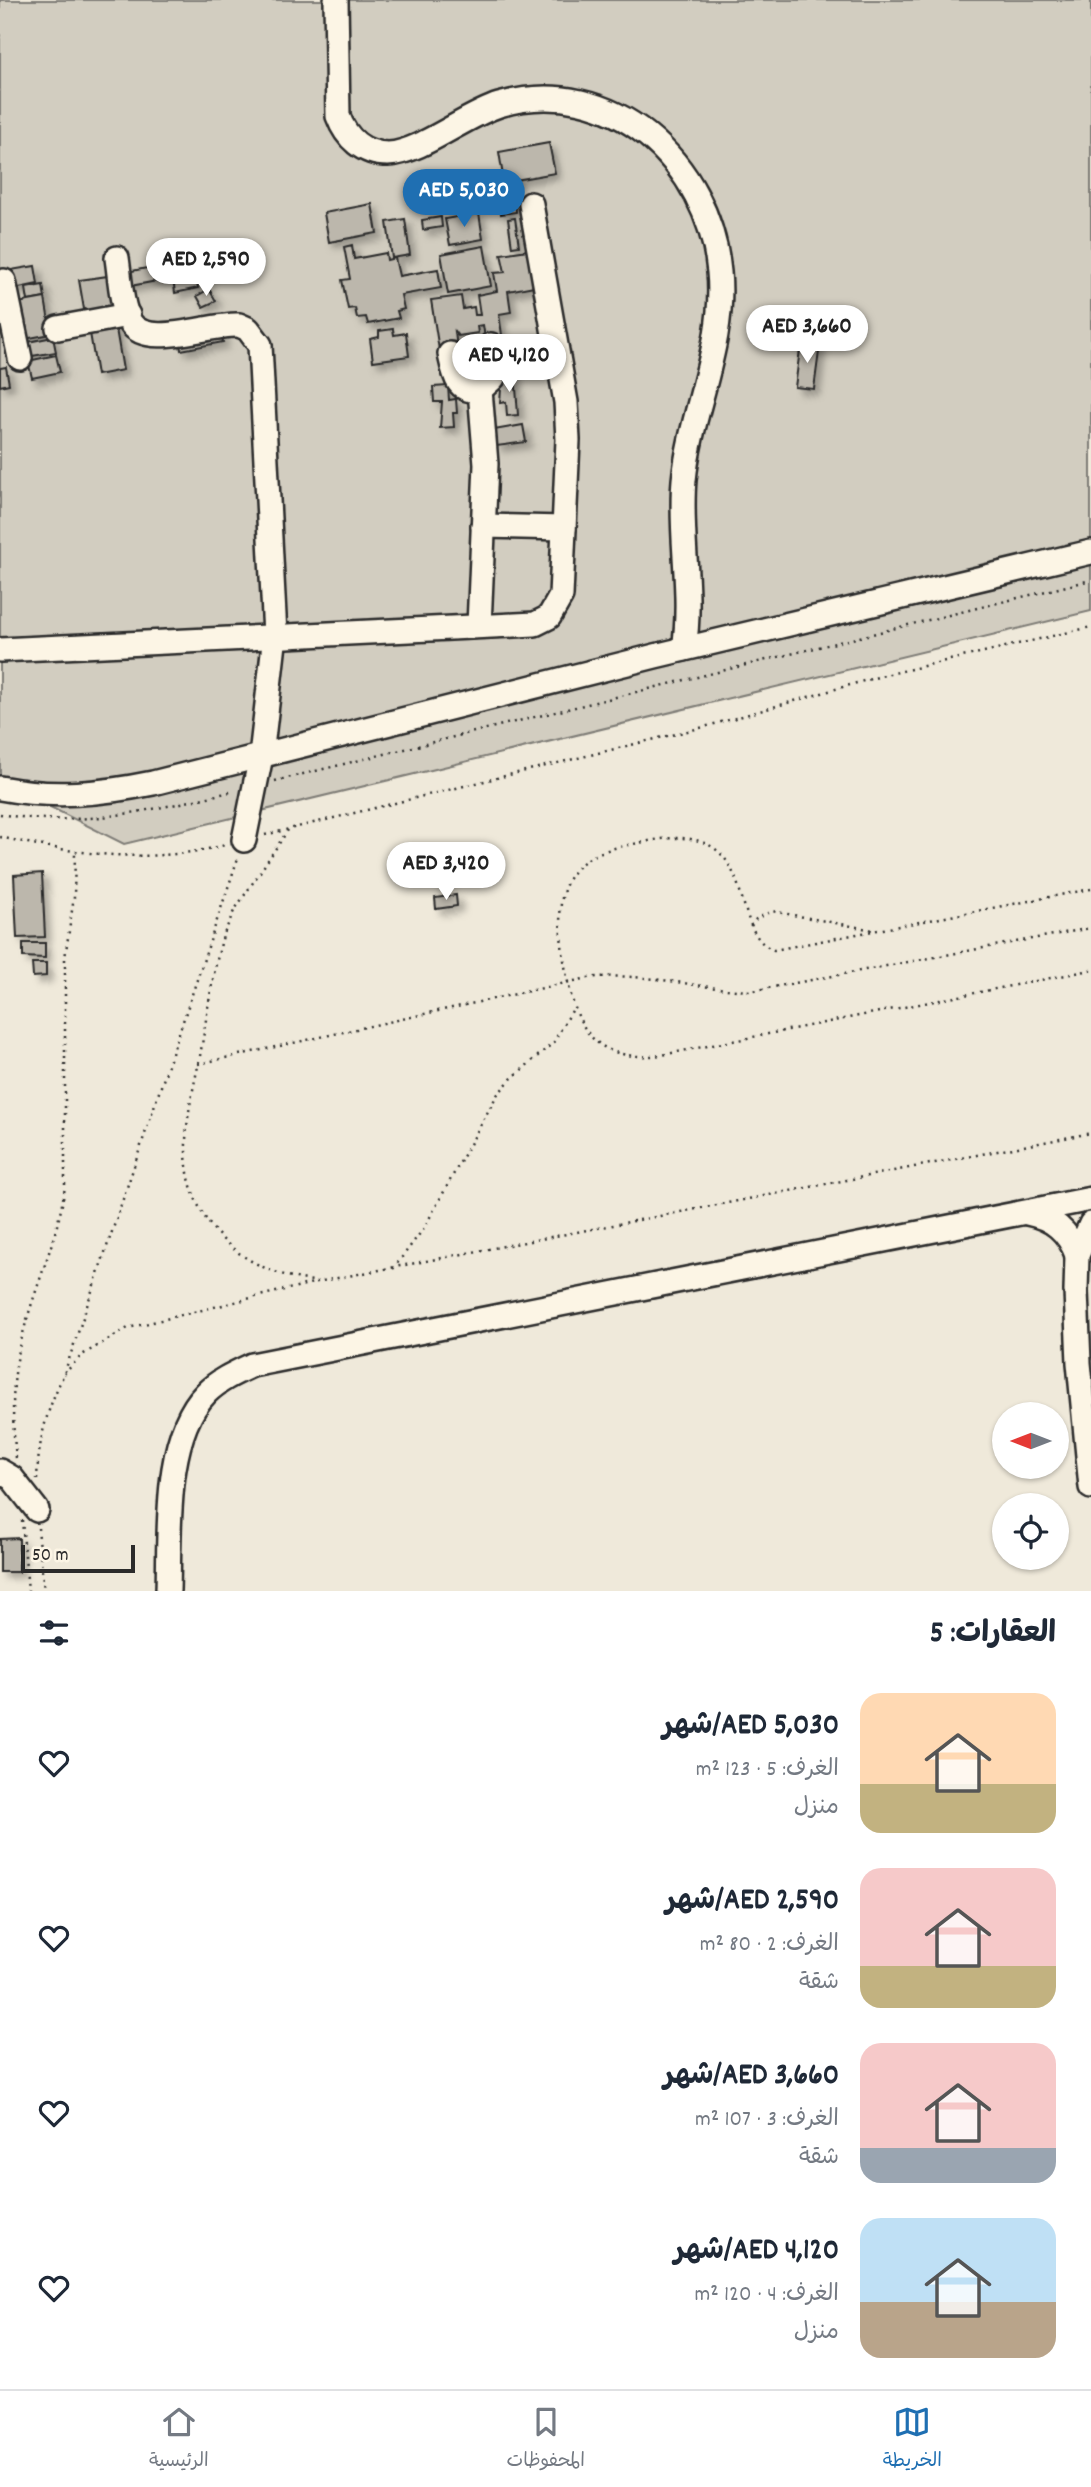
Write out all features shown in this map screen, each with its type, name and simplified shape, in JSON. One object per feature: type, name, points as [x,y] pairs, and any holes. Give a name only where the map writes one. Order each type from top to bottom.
[{"type":"lane","points":[[336,0],[338,116],[342,129],[363,148],[383,154],[404,151],[498,105],[526,99],[555,98],[602,108],[636,124],[659,142],[694,188],[715,244],[720,303],[712,359],[694,418],[686,461],[683,527],[687,612],[684,649]]},
{"type":"lane","points":[[0,650],[535,624],[554,611],[561,596],[566,402],[531,204]]},
{"type":"lane","points":[[117,258],[128,314],[137,330],[153,336],[239,325],[255,336],[260,345],[275,635],[261,756],[244,839]]},
{"type":"lane","points":[[4,281],[12,344]]},
{"type":"lane","points":[[58,328],[128,314]]},
{"type":"lane","points":[[450,354],[459,384],[465,389],[480,390],[493,378],[491,345]]},
{"type":"lane","points":[[479,626],[486,464],[480,390]]},
{"type":"lane","points":[[484,526],[564,528]]},
{"type":"lane","points":[[0,788],[34,794],[74,796],[113,791],[708,643],[1091,552]]},
{"type":"lane","points":[[687,612],[708,643]]},
{"type":"lane","points":[[168,1591],[179,1441],[189,1416],[206,1394],[227,1377],[252,1365],[1091,1199]]},
{"type":"lane","points":[[1027,1213],[1040,1216],[1064,1231],[1077,1255]]},
{"type":"lane","points":[[1091,1224],[1077,1255],[1079,1363],[1091,1487]]},
{"type":"lane","points":[[0,1471],[19,1486],[29,1514]]},
{"type":"path","points":[[0,814],[33,820],[77,821],[168,806],[1091,580]]},
{"type":"path","points":[[0,838],[75,853],[155,856],[244,839],[704,727],[881,676],[1091,627]]},
{"type":"path","points":[[288,830],[234,911],[223,936],[198,1064],[185,1149],[188,1174],[206,1221],[241,1257],[263,1270],[290,1279],[317,1282]]},
{"type":"path","points":[[1091,889],[774,950],[763,946],[755,937],[733,869],[720,855],[704,844],[686,838],[667,838],[609,849],[591,857],[576,869],[565,886],[559,904],[568,982],[573,1009],[581,1025],[608,1049],[644,1057],[1091,970]]},
{"type":"path","points":[[28,1591],[29,1514],[42,1432],[51,1402],[64,1374],[244,839]]},
{"type":"path","points":[[19,1486],[13,1422],[15,1372],[26,1322],[60,1216],[65,1186],[65,958],[74,897],[75,853]]},
{"type":"path","points":[[751,926],[764,913],[772,911],[876,931]]},
{"type":"path","points":[[198,1064],[568,982],[631,975],[720,990],[752,991],[1091,928]]},
{"type":"path","points":[[393,1269],[424,1228],[497,1096],[511,1079],[553,1042],[573,1009]]},
{"type":"path","points":[[64,1374],[82,1355],[128,1328],[317,1282],[1091,1133]]},
{"type":"path","points":[[29,1514],[44,1591]]},
{"type":"shaded area","points":[[0,0],[1091,0],[1091,611],[124,844],[0,782]]},
{"type":"building","points":[[549,143],[555,173],[504,182],[499,152]]},
{"type":"building","points":[[515,200],[516,212],[501,214],[500,202]]},
{"type":"building","points":[[372,204],[377,233],[329,242],[324,213]]},
{"type":"building","points":[[479,213],[483,239],[450,245],[445,219]]},
{"type":"building","points":[[441,217],[442,227],[423,230],[422,220]]},
{"type":"building","points":[[515,218],[519,246],[512,247],[508,219]]},
{"type":"building","points":[[405,219],[410,255],[392,258],[387,222]]},
{"type":"building","points":[[352,245],[354,259],[386,253],[387,260],[395,258],[399,276],[438,269],[441,288],[401,295],[404,309],[397,311],[399,318],[368,324],[366,317],[357,318],[355,308],[348,309],[342,280],[350,279],[344,247]]},
{"type":"building","points":[[484,246],[491,286],[448,294],[441,254]]},
{"type":"building","points":[[246,248],[249,263],[195,273],[198,288],[175,293],[173,278],[125,287],[122,273]]},
{"type":"building","points":[[528,250],[534,286],[508,291],[511,312],[499,314],[502,335],[485,338],[483,325],[477,326],[478,333],[458,336],[455,332],[457,348],[439,350],[431,300],[461,296],[463,309],[474,307],[475,315],[480,315],[477,295],[497,291],[494,273],[505,272],[501,254]]},
{"type":"building","points":[[35,266],[38,284],[14,289],[11,270]]},
{"type":"building","points":[[108,276],[113,310],[85,315],[79,280]]},
{"type":"building","points":[[43,285],[45,298],[28,301],[26,288]]},
{"type":"building","points":[[209,289],[216,301],[203,307],[197,296]]},
{"type":"building","points":[[45,298],[51,334],[19,340],[12,304]]},
{"type":"building","points":[[115,323],[123,370],[97,375],[89,327]]},
{"type":"building","points":[[393,329],[394,335],[406,333],[409,356],[373,361],[370,339],[379,337],[379,331]]},
{"type":"building","points":[[221,332],[223,342],[181,350],[179,340]]},
{"type":"building","points":[[53,337],[56,352],[26,357],[23,343]]},
{"type":"building","points":[[801,342],[820,344],[814,389],[795,387]]},
{"type":"building","points":[[56,355],[60,372],[32,378],[28,361]]},
{"type":"building","points":[[6,367],[9,384],[0,386],[0,368]]},
{"type":"building","points":[[515,374],[518,415],[507,416],[506,402],[500,403],[502,375]]},
{"type":"building","points":[[448,386],[449,400],[456,399],[457,413],[453,413],[454,427],[440,428],[442,402],[434,402],[433,387]]},
{"type":"building","points":[[523,425],[526,442],[497,446],[494,430]]},
{"type":"building","points":[[42,873],[45,937],[17,938],[14,875]]},
{"type":"building","points":[[456,895],[457,906],[436,909],[435,898]]},
{"type":"building","points":[[23,943],[45,943],[45,958],[23,957]]},
{"type":"building","points":[[32,963],[46,963],[46,976],[33,977]]},
{"type":"building","points":[[19,1538],[19,1572],[0,1572],[0,1539]]}]
